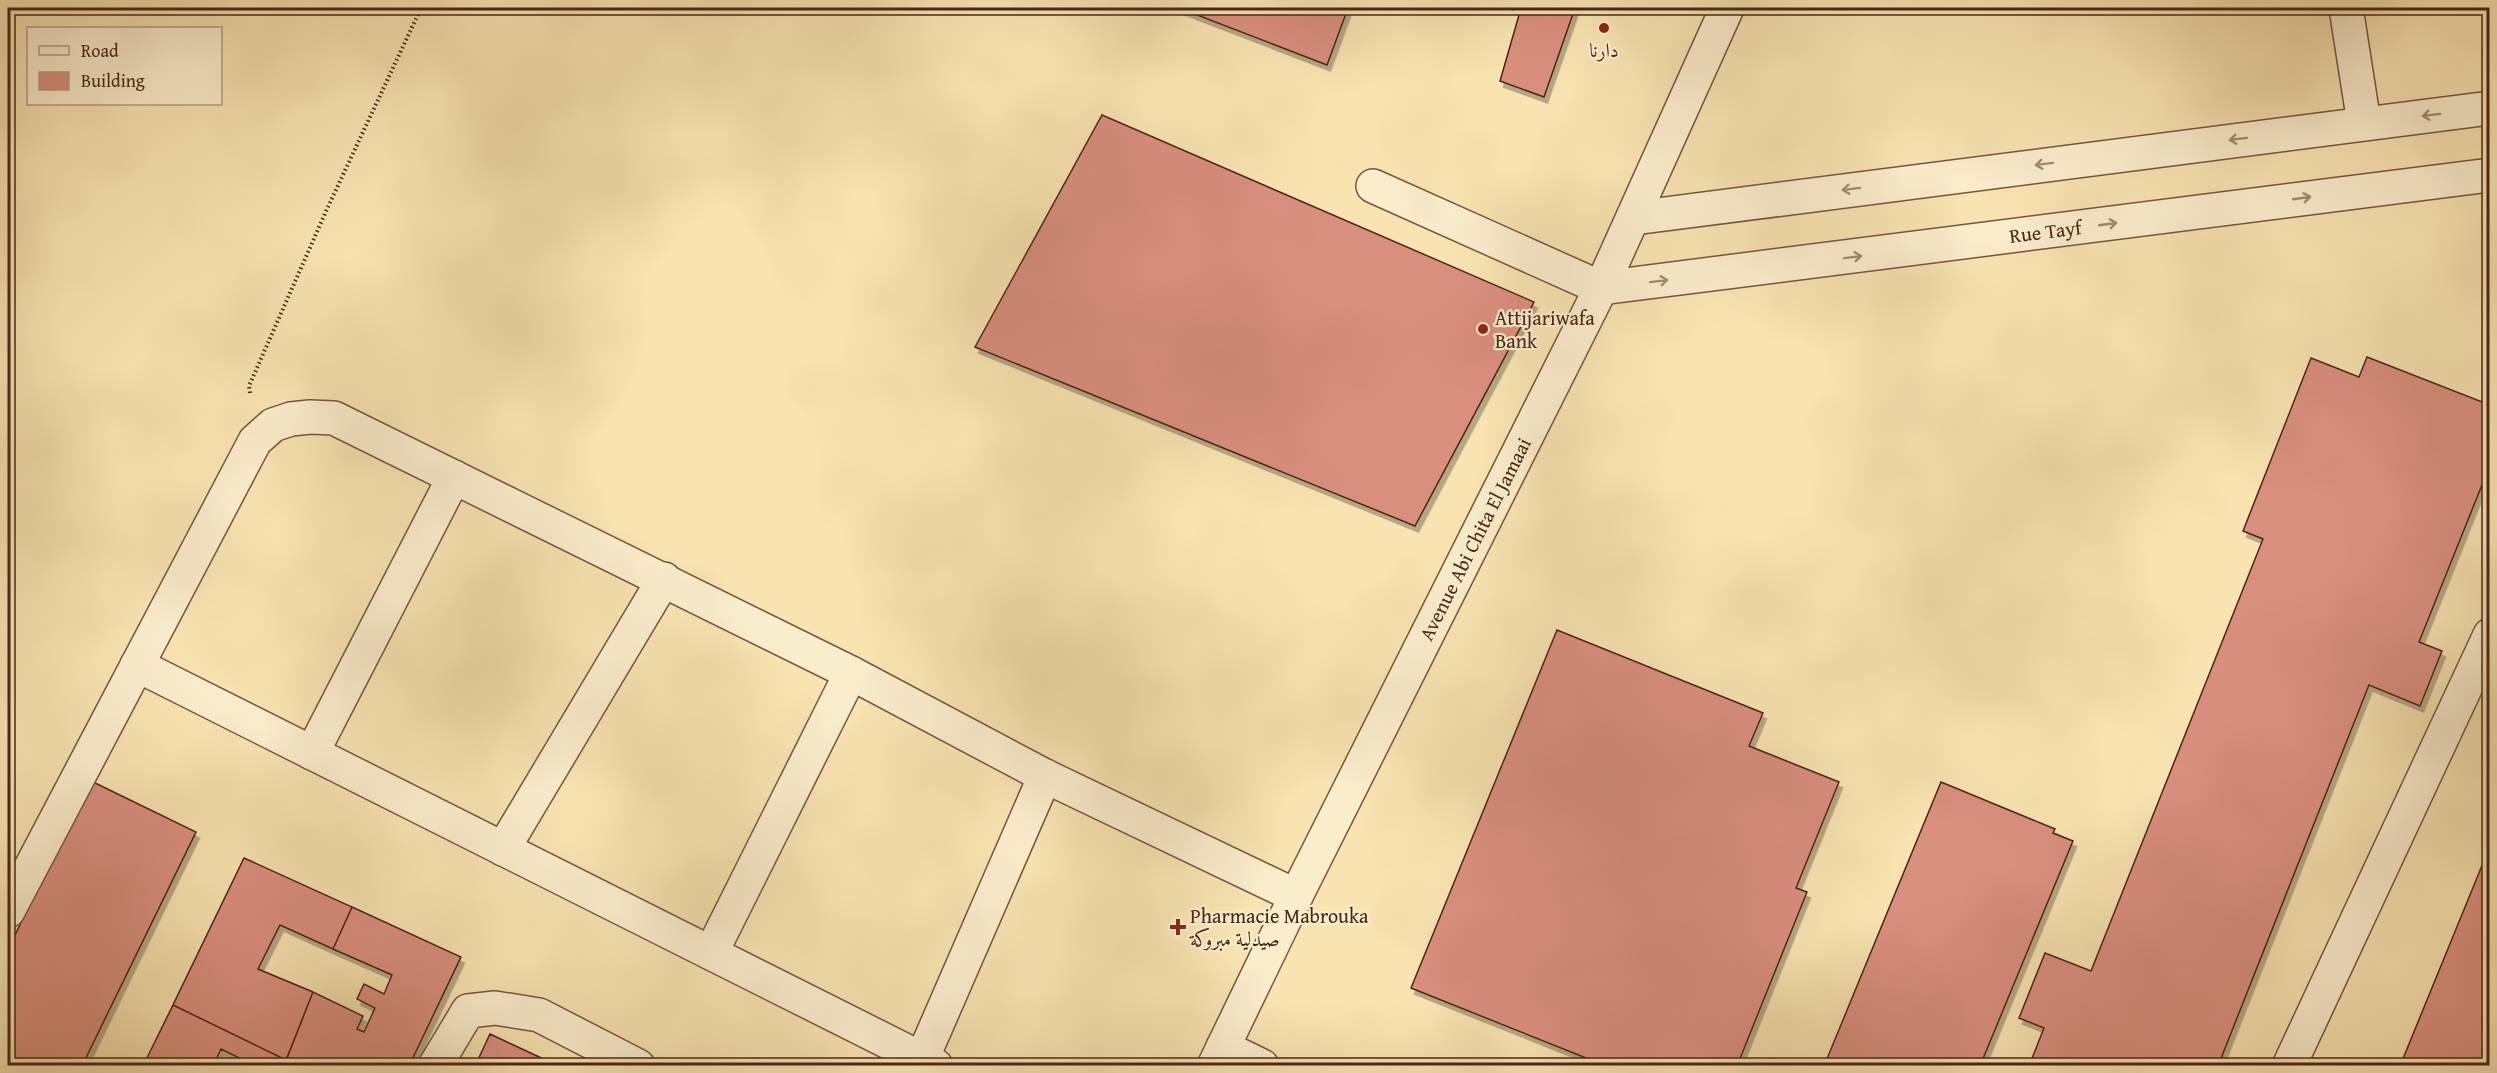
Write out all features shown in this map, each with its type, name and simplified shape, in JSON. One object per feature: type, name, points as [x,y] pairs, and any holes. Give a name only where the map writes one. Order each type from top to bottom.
[{"type":"street","name":"Avenue Abi Chita El Jamaai","points":[[1218,1056],[1601,288],[1727,8]]},
{"type":"street","points":[[2346,8],[2364,123]]},
{"type":"street","points":[[1634,218],[2490,108]]},
{"type":"street","name":"Rue Tayf","points":[[1601,288],[2490,175]]},
{"type":"street","points":[[1373,186],[1601,288]]},
{"type":"street","points":[[8,911],[255,441],[273,425],[291,419],[310,417],[334,418],[851,673],[1045,776],[1296,896]]},
{"type":"street","points":[[312,753],[454,477]]},
{"type":"street","points":[[503,849],[664,579]]},
{"type":"street","points":[[2289,1065],[2490,635]]},
{"type":"street","points":[[137,665],[929,1062],[1045,776]]},
{"type":"street","points":[[711,953],[851,673]]},
{"type":"street","points":[[435,1065],[468,1011],[495,1008],[539,1015],[638,1065]]},
{"type":"street","points":[[1218,1056],[1262,1065]]},
{"type":"path","points":[[255,441],[249,386],[327,209],[421,8]]},
{"type":"building","points":[[1179,8],[1348,8],[1327,65]]},
{"type":"building","points":[[1521,8],[1575,8],[1544,97],[1500,81]]},
{"type":"building","points":[[1102,115],[1534,302],[1415,526],[975,347]]},
{"type":"building","points":[[2367,357],[2490,405],[2490,465],[2419,642],[2442,651],[2420,706],[2369,685],[2218,1066],[2029,1066],[2044,1028],[2019,1018],[2045,953],[2091,971],[2263,539],[2243,531],[2311,358],[2359,377]]},
{"type":"building","points":[[1557,630],[1763,713],[1749,746],[1839,782],[1796,888],[1807,892],[1737,1066],[1589,1066],[1591,1060],[1411,988]]},
{"type":"building","points":[[91,781],[196,832],[82,1066],[9,1066],[8,949]]},
{"type":"building","points":[[1941,782],[2055,829],[2053,833],[2073,841],[1980,1066],[1824,1066]]},
{"type":"building","points":[[2490,846],[2490,1066],[2400,1066]]},
{"type":"building","points":[[244,858],[352,907],[333,949],[280,925],[258,969],[313,992],[286,1060],[173,1005]]},
{"type":"building","points":[[352,907],[461,957],[409,1066],[284,1066],[313,992],[363,1016],[357,1029],[364,1032],[375,1008],[357,999],[364,984],[384,994],[392,975],[333,949]]},
{"type":"building","points":[[173,1005],[286,1060],[284,1066],[256,1066],[221,1049],[213,1066],[143,1066]]},
{"type":"building","points":[[490,1034],[552,1063],[551,1066],[475,1066]]},
{"type":"place","name":"دارنا","points":[[1604,28]]},
{"type":"place","name":"Attijariwafa Bank","points":[[1483,329]]},
{"type":"place","name":"Pharmacie Mabrouka صيدلية مبروكة","points":[[1178,927]]}]
